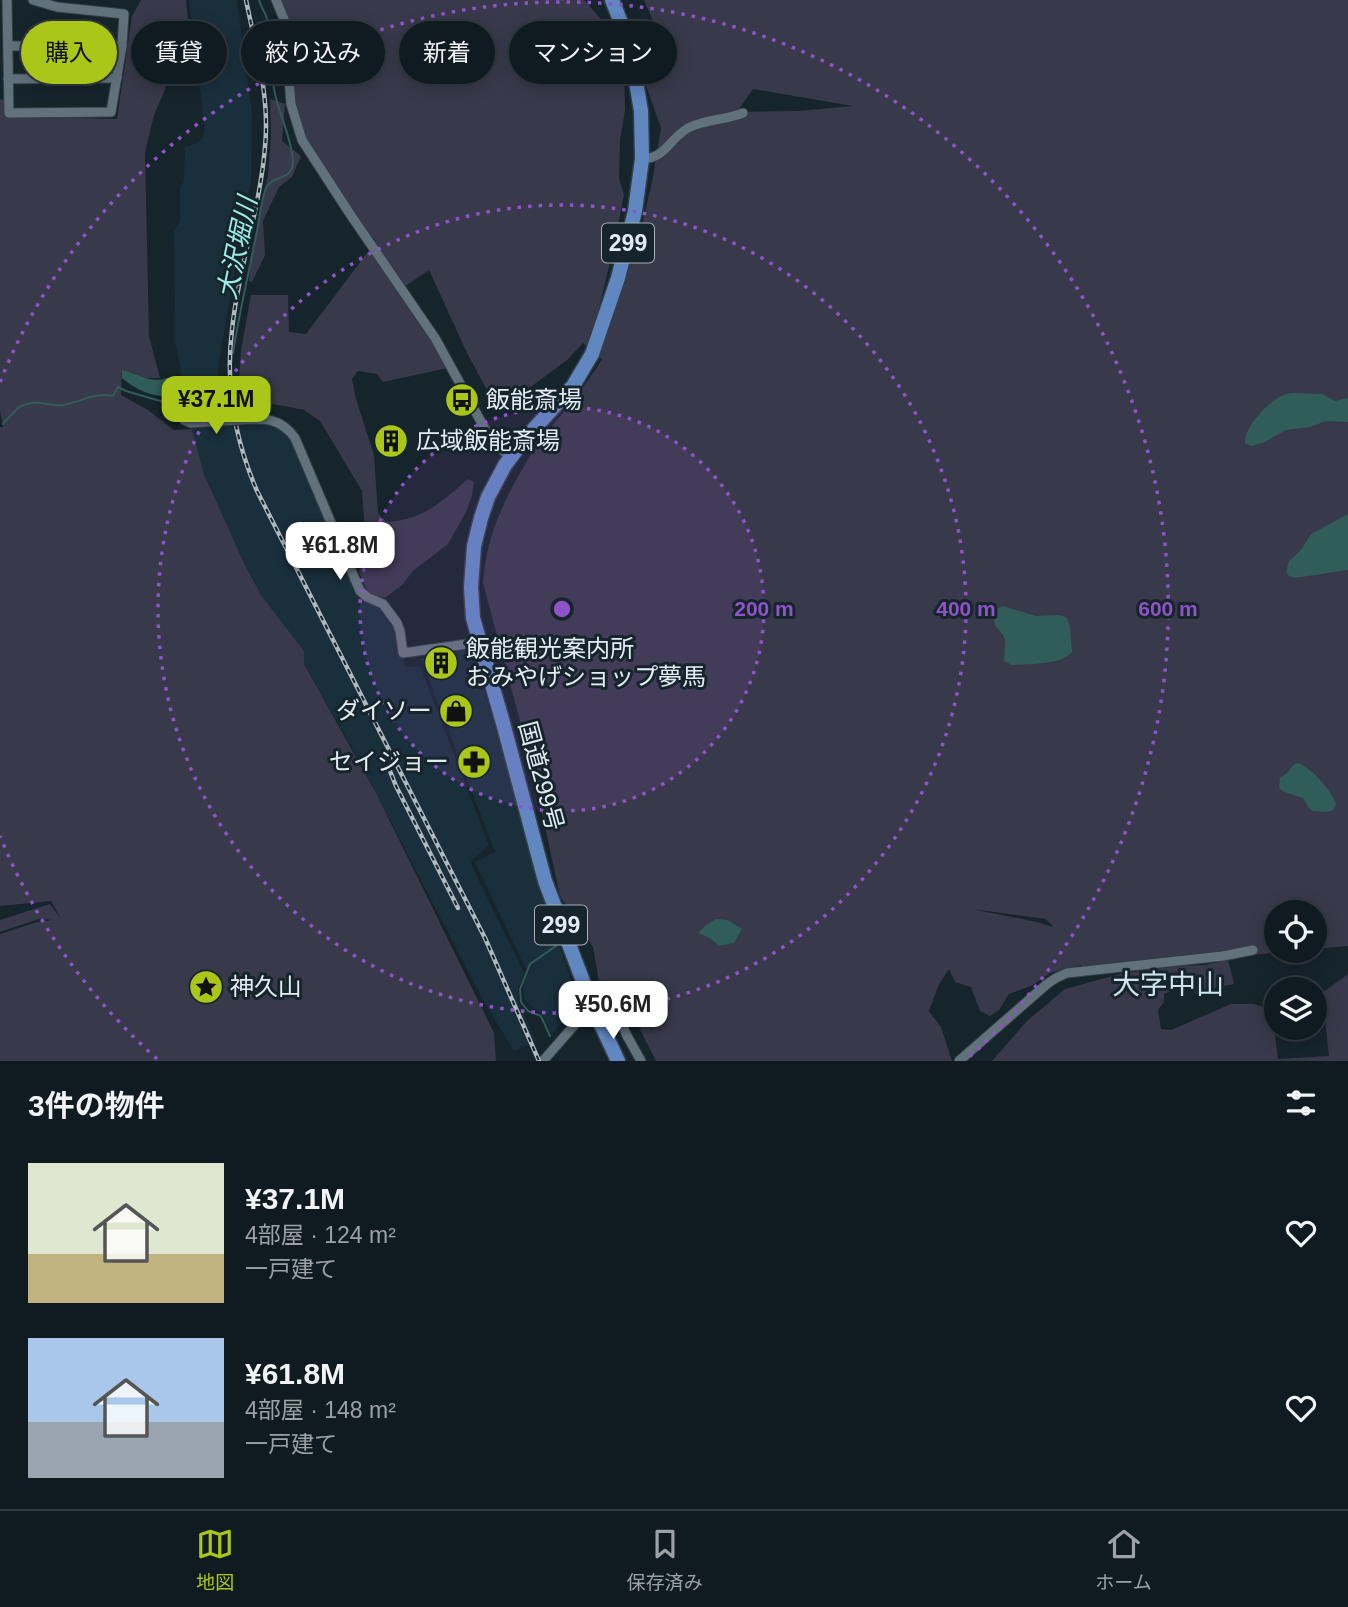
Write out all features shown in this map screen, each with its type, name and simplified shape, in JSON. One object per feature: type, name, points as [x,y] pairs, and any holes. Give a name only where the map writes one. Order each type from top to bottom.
[{"type":"highway","name":"299","points":[[511,458],[573,386],[592,354],[627,247],[635,211],[642,159],[641,111],[632,58],[612,0]]},
{"type":"highway","name":"国道299号","points":[[511,458],[488,497],[474,546],[471,564],[473,618],[545,881],[592,1005],[618,1061]]},
{"type":"street","points":[[7,0],[4,27],[8,46],[4,62],[8,79],[4,95],[9,113],[111,113],[116,84]]},
{"type":"street","points":[[33,0],[57,7],[124,14],[117,78]]},
{"type":"street","points":[[276,0],[284,19],[291,104],[302,140],[435,338],[491,440],[511,458]]},
{"type":"street","points":[[8,46],[122,46]]},
{"type":"street","points":[[8,79],[21,79]]},
{"type":"street","points":[[642,159],[658,156],[673,139],[698,123],[743,113]]},
{"type":"street","points":[[179,412],[184,420],[191,423],[266,419],[284,426],[290,432],[295,438],[360,591],[383,604],[397,623],[403,653],[481,642]]},
{"type":"street","points":[[960,1060],[1047,984],[1068,973],[1223,956],[1253,950]]},
{"type":"street","points":[[543,1061],[592,1005],[605,998],[614,1003],[626,1034],[641,1061]]},
{"type":"shaded area","points":[[141,0],[186,0],[187,21],[131,21]]},
{"type":"shaded area","points":[[189,0],[237,0],[241,30],[241,84],[248,84],[252,113],[251,179],[218,367],[222,421],[256,419],[290,432],[360,591],[377,600],[400,631],[405,667],[420,666],[489,845],[470,862],[524,973],[518,988],[519,1003],[536,1041],[514,1051],[482,998],[354,751],[304,664],[304,651],[261,595],[204,474],[192,429],[175,340],[174,231],[180,221],[180,189],[184,180],[185,147],[203,138],[205,130],[199,84],[227,84],[227,21],[192,21]]},
{"type":"shaded area","points":[[276,0],[584,0],[603,21],[509,21],[509,84],[624,84],[625,111],[620,140],[619,178],[624,195],[599,308],[614,311],[640,233],[661,128],[646,84],[677,84],[677,21],[653,21],[644,0],[1348,0],[1348,946],[1327,948],[1327,900],[1264,900],[1264,954],[1086,972],[1081,965],[1050,973],[1033,985],[1009,994],[999,1010],[990,1016],[980,1011],[971,987],[955,982],[949,969],[939,984],[929,1011],[941,1027],[952,1061],[656,1061],[636,1022],[630,997],[627,993],[599,981],[593,947],[560,896],[531,762],[483,583],[488,549],[512,487],[538,445],[602,359],[583,343],[567,360],[520,395],[487,390],[429,270],[400,290],[448,368],[383,382],[377,374],[358,371],[352,379],[374,455],[378,513],[386,522],[411,518],[431,508],[468,479],[474,482],[466,512],[448,544],[413,571],[402,585],[385,598],[369,593],[359,573],[365,534],[362,491],[320,421],[304,410],[273,404],[267,412],[249,410],[238,394],[241,350],[251,295],[288,295],[289,332],[306,334],[376,241],[350,214],[295,122],[291,84],[385,84],[385,21],[282,21]],"holes":[[[753,89],[853,106],[797,111],[737,112]],[[972,909],[1046,919],[1053,927]]]},
{"type":"shaded area","points":[[131,23],[131,84],[167,84],[154,115],[145,152],[149,336],[160,378],[141,378],[122,371],[121,395],[148,410],[174,430],[192,429],[204,474],[243,561],[261,595],[304,651],[304,664],[376,793],[494,1033],[496,1061],[0,1061],[0,934],[37,922],[53,920],[39,919],[0,932],[0,920],[50,904],[61,919],[51,901],[0,906],[0,427],[3,427],[0,411],[0,99],[5,101],[5,116],[117,119]]},
{"type":"shaded area","points":[[270,99],[285,104],[282,141],[301,156],[292,177],[279,187],[263,221],[265,255],[252,282],[249,281],[251,253],[268,175]]},
{"type":"shaded area","points":[[122,370],[150,379],[169,379],[171,397],[151,394],[133,386],[122,378]]},
{"type":"shaded area","points":[[1296,393],[1322,394],[1335,401],[1348,398],[1348,422],[1326,421],[1310,427],[1286,430],[1263,443],[1251,446],[1245,443],[1253,422],[1265,408],[1278,398]]},
{"type":"shaded area","points":[[1348,514],[1348,570],[1295,578],[1289,576],[1286,572],[1289,561],[1301,550],[1311,534]]},
{"type":"shaded area","points":[[1003,606],[1036,616],[1066,617],[1070,626],[1072,652],[1061,659],[1044,663],[1012,665],[1004,661],[1005,640],[995,625],[993,613]]},
{"type":"shaded area","points":[[471,648],[539,886],[571,980],[570,1007],[552,1034],[542,1013],[524,1000],[523,988],[527,971],[475,862],[495,852],[421,659]]},
{"type":"shaded area","points":[[1298,763],[1309,769],[1326,786],[1336,804],[1333,810],[1312,811],[1303,798],[1282,791],[1279,787],[1280,778]]},
{"type":"shaded area","points":[[716,919],[728,920],[742,929],[734,943],[719,946],[698,933]]},
{"type":"shaded area","points":[[1228,960],[1234,984],[1197,995],[1188,984],[1164,994],[1164,1002],[1158,1010],[1161,1029],[1171,1030],[1231,1004],[1254,1004],[1264,1007],[1264,1040],[1276,1040],[1278,1059],[1329,1056],[1327,989],[1348,974],[1348,1061],[992,1061],[1027,1021],[1065,989],[1120,974]]},
{"type":"waterway","name":"大沢堀川","points":[[233,353],[266,187],[289,173],[293,162],[273,81],[268,22],[259,0]]},
{"type":"waterway","points":[[3,424],[15,410],[24,405],[63,405],[94,396],[113,396],[118,387],[174,405],[186,396],[188,384]]},
{"type":"waterway","points":[[550,1036],[541,1016],[528,1011],[521,1002],[520,989],[530,964],[556,946]]},
{"type":"railway","points":[[246,0],[261,73],[266,128],[262,170],[239,284],[230,351],[231,392],[243,452],[257,491],[485,938],[539,1061]]},
{"type":"railway","points":[[388,766],[458,908]]},
{"type":"place","name":"飯能斎場","points":[[462,400]]},
{"type":"place","name":"広域飯能斎場","points":[[391,441]]},
{"type":"place","name":"飯能観光案内所 おみやげショップ夢馬","points":[[441,663]]},
{"type":"place","name":"ダイソー","points":[[456,711]]},
{"type":"place","name":"セイジョー","points":[[474,762]]},
{"type":"place","name":"神久山","points":[[206,987]]},
{"type":"district","name":"大字中山","points":[[1168,984]]}]
